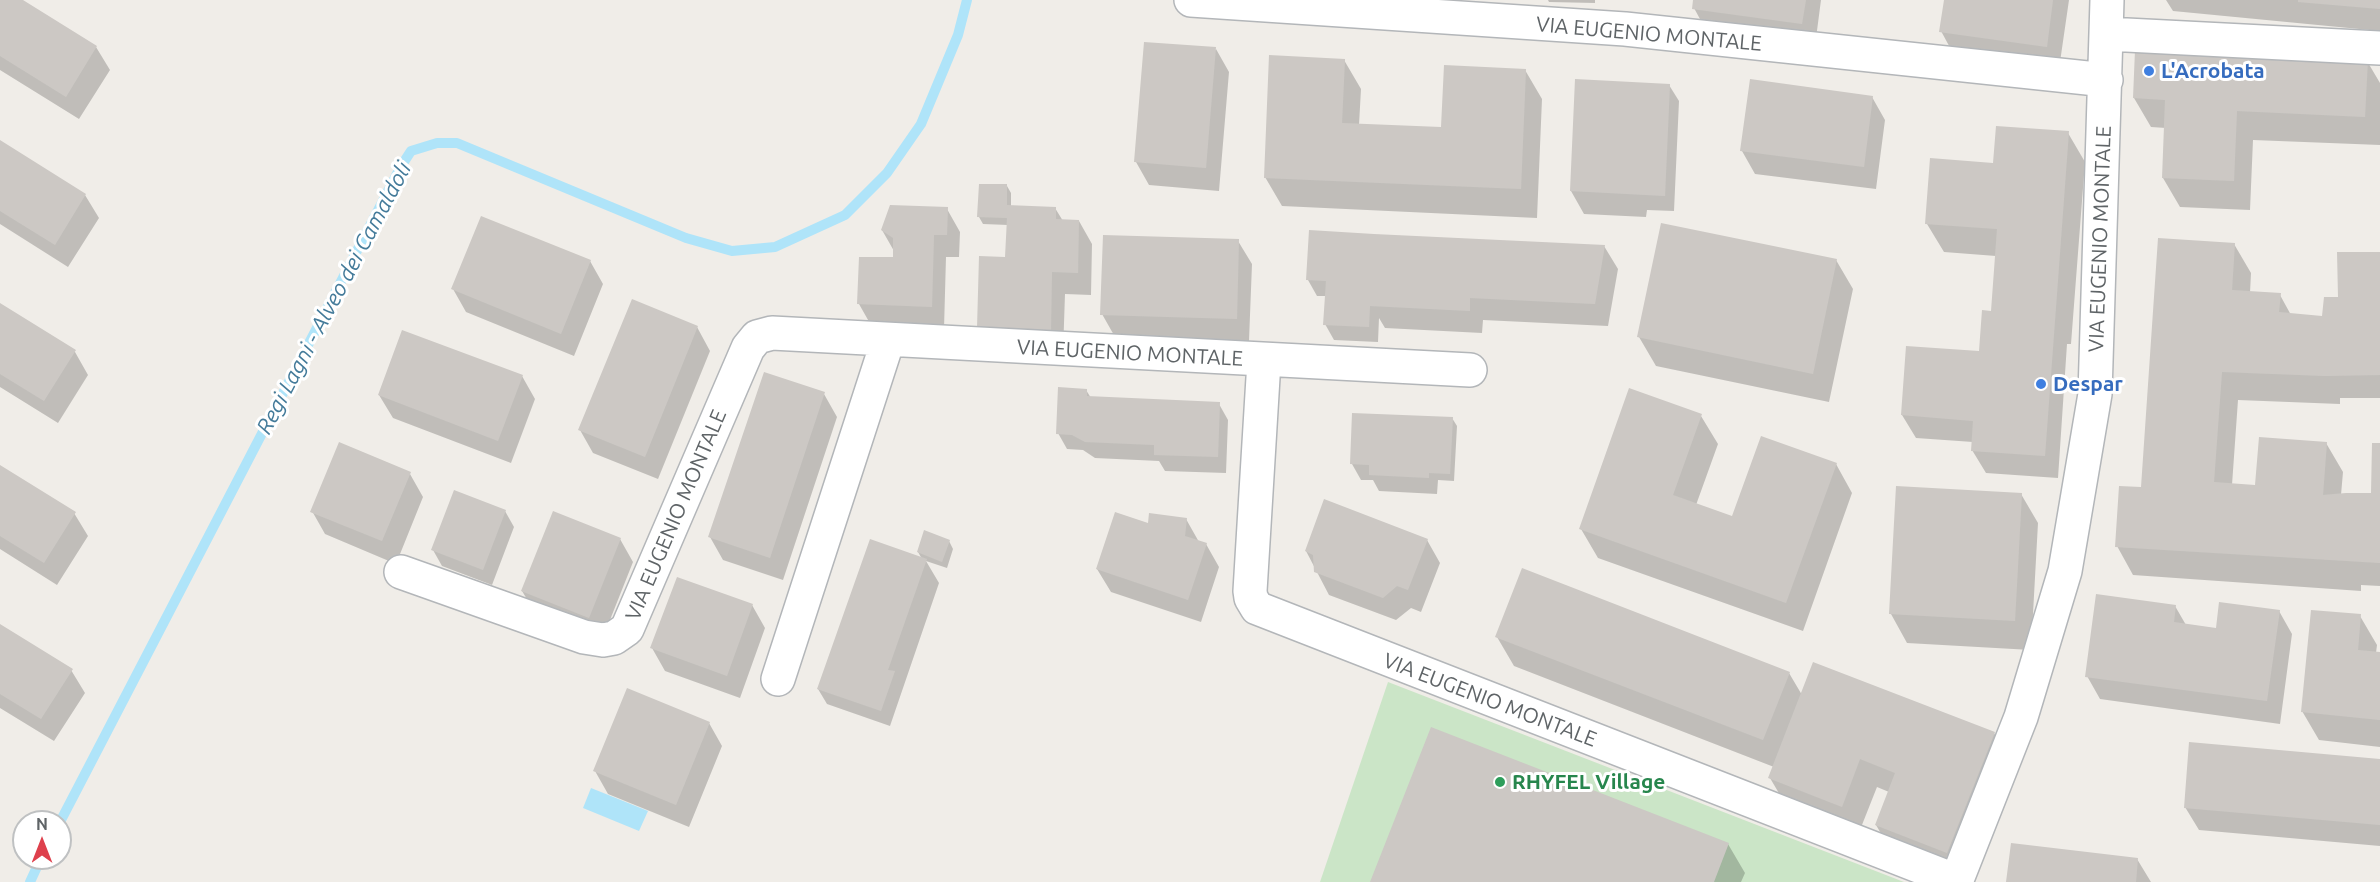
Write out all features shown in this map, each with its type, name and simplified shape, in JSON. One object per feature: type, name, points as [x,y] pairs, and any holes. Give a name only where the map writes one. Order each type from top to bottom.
[{"type":"street","name":"VIA EUGENIO MONTALE","points":[[1191,0],[1625,29],[2106,80]]},
{"type":"street","name":"VIA EUGENIO MONTALE","points":[[1264,361],[1250,591],[1257,608],[1956,881],[2021,717],[2065,571],[2095,394],[2107,0]]},
{"type":"street","points":[[2107,34],[2380,48]]},
{"type":"street","name":"VIA EUGENIO MONTALE","points":[[401,573],[585,637],[603,640],[614,638],[627,629],[748,348],[757,337],[772,333],[1264,361],[1470,370]]},
{"type":"street","points":[[778,679],[888,340]]},
{"type":"green space","name":"RHYFEL Village","points":[[1388,682],[1904,882],[1320,882]]},
{"type":"water","points":[[591,788],[648,811],[639,831],[583,808]]},
{"type":"building","points":[[0,0],[23,0],[97,46],[66,97],[0,56]]},
{"type":"building","points":[[1693,0],[1806,0],[1802,24],[1692,9]]},
{"type":"building","points":[[1944,0],[2053,0],[2047,47],[1939,32]]},
{"type":"building","points":[[2298,0],[2380,0],[2380,9],[2298,2]]},
{"type":"building","points":[[1144,42],[1216,47],[1206,168],[1134,162]]},
{"type":"building","points":[[2135,50],[2368,59],[2365,117],[2237,111],[2234,181],[2162,178],[2165,100],[2133,98]]},
{"type":"building","points":[[1269,55],[1345,59],[1342,123],[1441,127],[1444,65],[1526,69],[1521,189],[1264,178]]},
{"type":"building","points":[[1575,79],[1670,84],[1665,196],[1570,191]]},
{"type":"building","points":[[1750,79],[1873,96],[1864,167],[1740,151]]},
{"type":"building","points":[[1996,126],[2069,131],[2045,456],[1971,451],[1973,421],[1901,415],[1906,346],[1979,351],[1982,310],[1991,311],[1997,229],[1925,224],[1930,158],[1993,163]]},
{"type":"building","points":[[0,140],[86,194],[55,245],[0,211]]},
{"type":"building","points":[[979,184],[1007,184],[1007,205],[1056,207],[1056,219],[1079,220],[1078,273],[1052,272],[1051,330],[977,328],[979,256],[1005,257],[1007,218],[977,217]]},
{"type":"building","points":[[890,205],[948,207],[947,235],[934,235],[932,307],[857,304],[859,257],[893,257],[893,238],[881,230]]},
{"type":"building","points":[[481,216],[591,260],[561,334],[451,289]]},
{"type":"building","points":[[1661,223],[1837,259],[1813,374],[1637,337]]},
{"type":"building","points":[[1309,230],[1605,245],[1595,304],[1470,298],[1470,311],[1370,306],[1369,327],[1323,325],[1326,281],[1306,280]]},
{"type":"building","points":[[1103,235],[1239,239],[1237,319],[1100,315]]},
{"type":"building","points":[[2158,238],[2235,243],[2232,290],[2281,293],[2279,312],[2322,316],[2324,297],[2338,297],[2337,252],[2380,252],[2380,375],[2325,376],[2222,372],[2214,482],[2255,485],[2259,437],[2327,442],[2323,495],[2371,493],[2372,443],[2380,443],[2380,563],[2115,547],[2119,486],[2141,487]]},
{"type":"building","points":[[632,299],[698,326],[645,457],[578,430]]},
{"type":"building","points":[[0,303],[76,350],[44,401],[0,374]]},
{"type":"building","points":[[402,330],[523,375],[498,441],[378,395]]},
{"type":"building","points":[[764,372],[825,392],[770,558],[708,537]]},
{"type":"building","points":[[1058,387],[1087,389],[1087,396],[1220,402],[1218,457],[1154,455],[1154,445],[1085,442],[1072,435],[1056,434]]},
{"type":"building","points":[[1629,388],[1702,414],[1673,495],[1732,516],[1761,436],[1837,463],[1786,603],[1579,529]]},
{"type":"building","points":[[1352,413],[1453,417],[1450,474],[1429,473],[1429,478],[1369,475],[1369,465],[1350,464]]},
{"type":"building","points":[[339,442],[411,472],[382,541],[310,512]]},
{"type":"building","points":[[0,465],[76,512],[44,563],[0,536]]},
{"type":"building","points":[[1896,486],[2022,493],[2015,621],[1889,614]]},
{"type":"building","points":[[454,490],[506,510],[483,570],[431,550]]},
{"type":"building","points":[[1324,499],[1428,539],[1408,590],[1397,586],[1383,598],[1314,572],[1313,555],[1305,551]]},
{"type":"building","points":[[553,511],[621,538],[589,618],[521,591]]},
{"type":"building","points":[[1115,512],[1148,523],[1149,513],[1187,518],[1185,536],[1207,543],[1188,600],[1096,569]]},
{"type":"building","points":[[924,530],[950,540],[942,562],[917,552]]},
{"type":"building","points":[[870,539],[927,559],[888,670],[895,671],[881,711],[817,689]]},
{"type":"building","points":[[1522,568],[1790,672],[1763,740],[1495,637]]},
{"type":"building","points":[[677,577],[753,604],[727,676],[650,648]]},
{"type":"building","points":[[2096,594],[2176,605],[2174,622],[2216,628],[2219,602],[2280,610],[2267,701],[2085,677]]},
{"type":"building","points":[[2311,610],[2361,614],[2358,650],[2380,652],[2380,720],[2301,712]]},
{"type":"building","points":[[0,624],[73,669],[41,719],[0,694]]},
{"type":"building","points":[[1813,662],[1995,732],[1947,853],[1875,825],[1895,773],[1860,759],[1842,807],[1768,778]]},
{"type":"building","points":[[627,688],[710,722],[676,805],[593,771]]},
{"type":"building","points":[[1431,727],[1729,843],[1714,882],[1370,882]]},
{"type":"building","points":[[2189,742],[2380,759],[2380,825],[2184,808]]},
{"type":"building","points":[[2011,843],[2138,858],[2136,882],[2006,882]]},
{"type":"waterway","name":"Regi Lagni - Alveo dei Camaldoli","points":[[66,810],[400,168],[411,151],[437,143],[457,143],[686,238],[732,251],[775,247],[845,215],[887,173],[921,124],[958,35],[967,0]]},
{"type":"waterway","name":"Regi Lagni - Alveo dei Camaldoli","points":[[30,882],[36,870]]},
{"type":"place","name":"L'Acrobata","points":[[2149,71]]},
{"type":"place","name":"Despar","points":[[2041,384]]},
{"type":"place","name":"RHYFEL Village","points":[[1500,782]]}]
